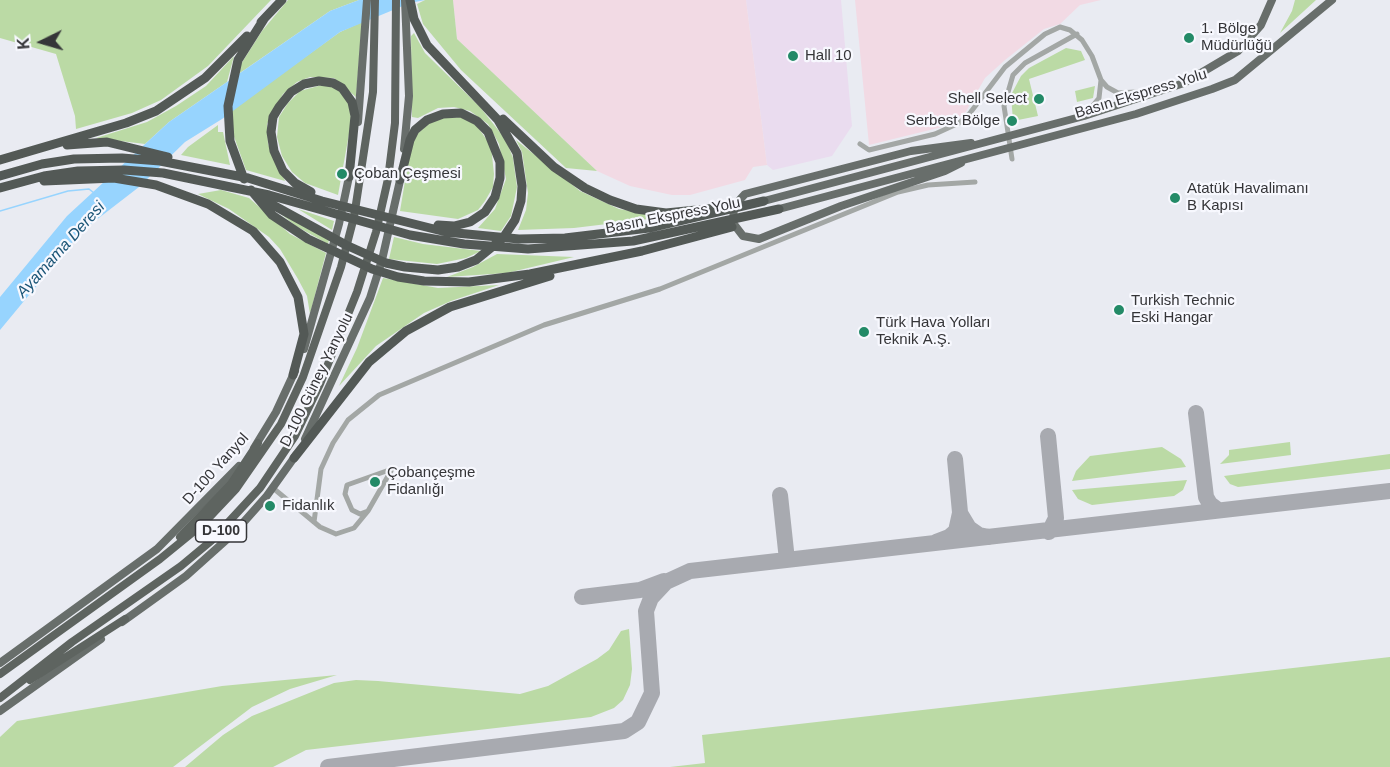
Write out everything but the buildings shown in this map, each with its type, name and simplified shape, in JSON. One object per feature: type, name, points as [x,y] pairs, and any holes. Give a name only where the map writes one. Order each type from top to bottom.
[{"type":"highway","points":[[0,160],[126,123],[170,103],[205,78],[282,0]]},
{"type":"highway","name":"D-100","points":[[0,674],[160,559],[221,506],[272,440],[303,378],[336,282],[361,181],[373,92],[375,0]]},
{"type":"highway","name":"D-100","points":[[0,699],[72,642],[181,566],[211,541],[248,503],[272,471],[303,421],[357,292],[372,247],[388,179],[395,123],[396,0]]},
{"type":"highway","points":[[229,186],[272,202],[346,245],[386,263],[438,270],[458,267],[476,260],[504,238],[515,220],[522,186],[518,153],[504,127],[427,45],[414,19],[410,0]]},
{"type":"highway","points":[[264,19],[238,60],[228,106],[230,141],[241,173],[272,215],[327,249],[398,277],[469,282],[583,263],[702,236],[762,217],[779,209]]},
{"type":"highway","points":[[338,204],[295,183],[284,171],[274,151],[271,132],[273,117],[285,99],[298,87],[319,81],[333,83],[342,88],[352,102],[355,116],[349,177]]},
{"type":"highway","points":[[466,86],[554,167],[585,188],[610,200],[636,209],[666,213],[699,211],[764,201]]},
{"type":"highway","points":[[400,180],[416,130],[434,116],[453,113],[472,117],[488,132],[497,150],[500,171],[499,187],[490,204],[478,218],[454,226],[403,221]]},
{"type":"highway","points":[[33,150],[86,142],[127,146],[172,160]]},
{"type":"highway","points":[[0,176],[58,161],[122,158],[172,160]]},
{"type":"highway","name":"Basın Ekspress Yolu","points":[[172,160],[464,235],[565,238],[649,228],[764,201]]},
{"type":"highway","name":"Basın Ekspress Yolu","points":[[0,188],[60,173],[111,170],[163,173],[229,186],[410,235],[445,242],[528,249],[633,242],[779,209]]},
{"type":"highway","points":[[30,180],[100,178],[143,182],[170,189],[208,204],[253,231],[272,250],[294,286],[304,323],[302,347],[293,375]]},
{"type":"highway","points":[[294,458],[369,362],[422,320],[450,307],[583,263]]},
{"type":"highway","points":[[160,559],[231,484],[258,443]]},
{"type":"highway","points":[[0,699],[125,619]]},
{"type":"main road","name":"D-100 Yanyol","points":[[0,663],[157,549],[223,484],[258,443],[293,375],[310,331],[324,282],[349,177],[360,104],[367,0]]},
{"type":"main road","name":"D-100 Güney Yanyolu","points":[[0,711],[186,576],[214,552],[240,528],[294,458],[315,420],[370,298],[400,180],[409,96],[405,0]]},
{"type":"main road","name":"Basın Ekspress Yolu","points":[[764,201],[1084,116],[1184,83],[1238,51],[1261,25],[1272,0]]},
{"type":"main road","name":"Basın Ekspress Yolu","points":[[779,209],[1136,114],[1235,80],[1332,0]]},
{"type":"main road","points":[[966,159],[945,171],[851,202],[759,239],[743,236],[733,224],[732,210],[741,197],[785,183],[926,148],[987,142]]},
{"type":"street","points":[[860,144],[868,150],[935,134],[950,128],[970,113],[998,74],[1045,34],[1060,27],[1077,34],[1087,47],[1101,80],[1099,98],[1084,116]]},
{"type":"street","points":[[1012,159],[1005,120],[1006,93],[1018,69],[1077,34]]},
{"type":"street","points":[[1101,80],[1118,93],[1158,91]]},
{"type":"street","points":[[314,522],[321,469],[333,443],[348,420],[379,395],[544,325],[660,289],[898,192],[928,185],[975,182]]},
{"type":"street","points":[[273,488],[314,522],[328,532],[336,534],[354,528],[368,511],[392,469],[347,485],[345,495],[352,510],[360,514],[368,511]]},
{"type":"shaded area","points":[[453,0],[746,0],[767,165],[753,167],[745,180],[690,195],[672,195],[630,186],[597,171],[457,39]]},
{"type":"shaded area","points":[[746,0],[841,0],[852,126],[832,156],[773,170],[767,165]]},
{"type":"shaded area","points":[[855,0],[1101,0],[1080,5],[1060,24],[1044,29],[1005,60],[985,78],[965,113],[942,127],[869,145]]},
{"type":"green space","points":[[0,0],[271,0],[208,66],[161,100],[132,113],[76,129],[75,116],[56,54],[0,38]]},
{"type":"green space","points":[[288,0],[359,0],[330,11],[237,75],[241,64],[262,31]]},
{"type":"green space","points":[[425,0],[453,0],[457,39],[597,171],[566,168],[461,70],[423,24],[417,4]]},
{"type":"green space","points":[[1295,0],[1316,0],[1280,33],[1292,11]]},
{"type":"green space","points":[[362,22],[356,97],[334,78],[310,77],[297,82],[283,94],[267,124],[268,144],[285,181],[246,170],[232,131],[232,109],[340,32]]},
{"type":"green space","points":[[414,33],[425,53],[480,107],[506,140],[513,158],[517,187],[511,216],[501,231],[478,228],[495,209],[506,179],[499,144],[488,124],[470,111],[454,107],[438,108],[418,118],[412,117],[411,36]]},
{"type":"green space","points":[[1066,48],[1081,51],[1085,60],[1029,79],[1038,116],[1013,121],[1011,95],[1021,76],[1029,68]]},
{"type":"green space","points":[[234,56],[227,82],[169,122],[145,144],[96,138],[147,122],[176,106],[206,86]]},
{"type":"green space","points":[[322,85],[338,88],[350,103],[351,123],[338,195],[305,183],[292,172],[282,156],[277,137],[279,117],[288,103],[300,91]]},
{"type":"green space","points":[[1095,86],[1093,98],[1077,102],[1075,91]]},
{"type":"green space","points":[[463,117],[477,126],[491,146],[493,187],[485,201],[478,210],[458,219],[400,211],[410,151],[416,135],[432,121],[441,118]]},
{"type":"green space","points":[[218,125],[218,132],[223,132],[230,165],[181,155],[188,147]]},
{"type":"green space","points":[[516,140],[580,191],[619,209],[665,217],[574,228],[518,230],[526,210],[528,193],[522,152]]},
{"type":"green space","points":[[221,190],[249,198],[290,234],[326,253],[310,314],[307,296],[298,279],[280,249],[269,237],[229,209],[198,194]]},
{"type":"green space","points":[[273,208],[329,240],[328,244],[296,226]]},
{"type":"green space","points":[[298,209],[334,221],[332,230]]},
{"type":"green space","points":[[394,237],[423,244],[481,251],[466,258],[437,264],[389,259]]},
{"type":"green space","points":[[497,254],[574,257],[507,273],[447,277]]},
{"type":"green space","points":[[383,278],[438,288],[499,285],[424,313],[376,346],[339,386],[357,348]]},
{"type":"green space","points":[[1290,442],[1291,455],[1220,464],[1229,455],[1229,450]]},
{"type":"green space","points":[[1162,447],[1181,459],[1186,467],[1072,481],[1076,471],[1090,456]]},
{"type":"green space","points":[[1390,454],[1390,469],[1238,487],[1230,484],[1224,476]]},
{"type":"green space","points":[[1187,480],[1183,490],[1174,496],[1092,505],[1078,499],[1072,490]]},
{"type":"green space","points":[[629,629],[632,669],[630,685],[623,700],[614,708],[591,717],[306,750],[273,767],[185,767],[223,735],[252,716],[334,683],[356,680],[378,681],[520,694],[548,686],[597,659],[609,650],[621,631]]},
{"type":"green space","points":[[1390,657],[1390,767],[670,767],[705,763],[702,735]]},
{"type":"green space","points":[[337,675],[290,689],[252,707],[173,767],[0,767],[0,737],[17,721],[222,686]]},
{"type":"water","name":"Ayamama Deresi","points":[[359,0],[425,0],[410,3],[340,32],[222,119],[185,142],[139,187],[82,231],[0,330],[0,297],[67,216],[169,122],[330,11]]},
{"type":"waterway","name":"Ayamama Deresi","points":[[0,211],[68,191],[89,189],[94,193]]},
{"type":"taxiway","points":[[1196,413],[1206,497],[1210,504],[1218,510]]},
{"type":"taxiway","points":[[1048,436],[1056,518],[1049,532]]},
{"type":"taxiway","points":[[955,459],[961,523]]},
{"type":"taxiway","points":[[328,767],[624,731],[638,722],[652,693],[646,611],[651,598],[666,582],[690,571],[1390,491]]},
{"type":"taxiway","points":[[780,495],[787,560]]},
{"type":"taxiway","points":[[936,542],[949,537],[956,531],[960,513],[969,528],[979,535],[989,537]]},
{"type":"taxiway","points":[[582,597],[640,590],[664,581]]},
{"type":"place","name":"1. Bölge Müdürlüğü","points":[[1189,38]]},
{"type":"place","name":"Hall 10","points":[[793,56]]},
{"type":"place","name":"Shell Select","points":[[1039,99]]},
{"type":"place","name":"Serbest Bölge","points":[[1012,121]]},
{"type":"place","name":"Çoban Çeşmesi","points":[[342,174]]},
{"type":"place","name":"Atatük Havalimanı B Kapısı","points":[[1175,198]]},
{"type":"place","name":"Turkish Technic Eski Hangar","points":[[1119,310]]},
{"type":"place","name":"Türk Hava Yolları Teknik A.Ş.","points":[[864,332]]},
{"type":"place","name":"Çobançeşme Fidanlığı","points":[[375,482]]},
{"type":"place","name":"Fidanlık","points":[[270,506]]}]
